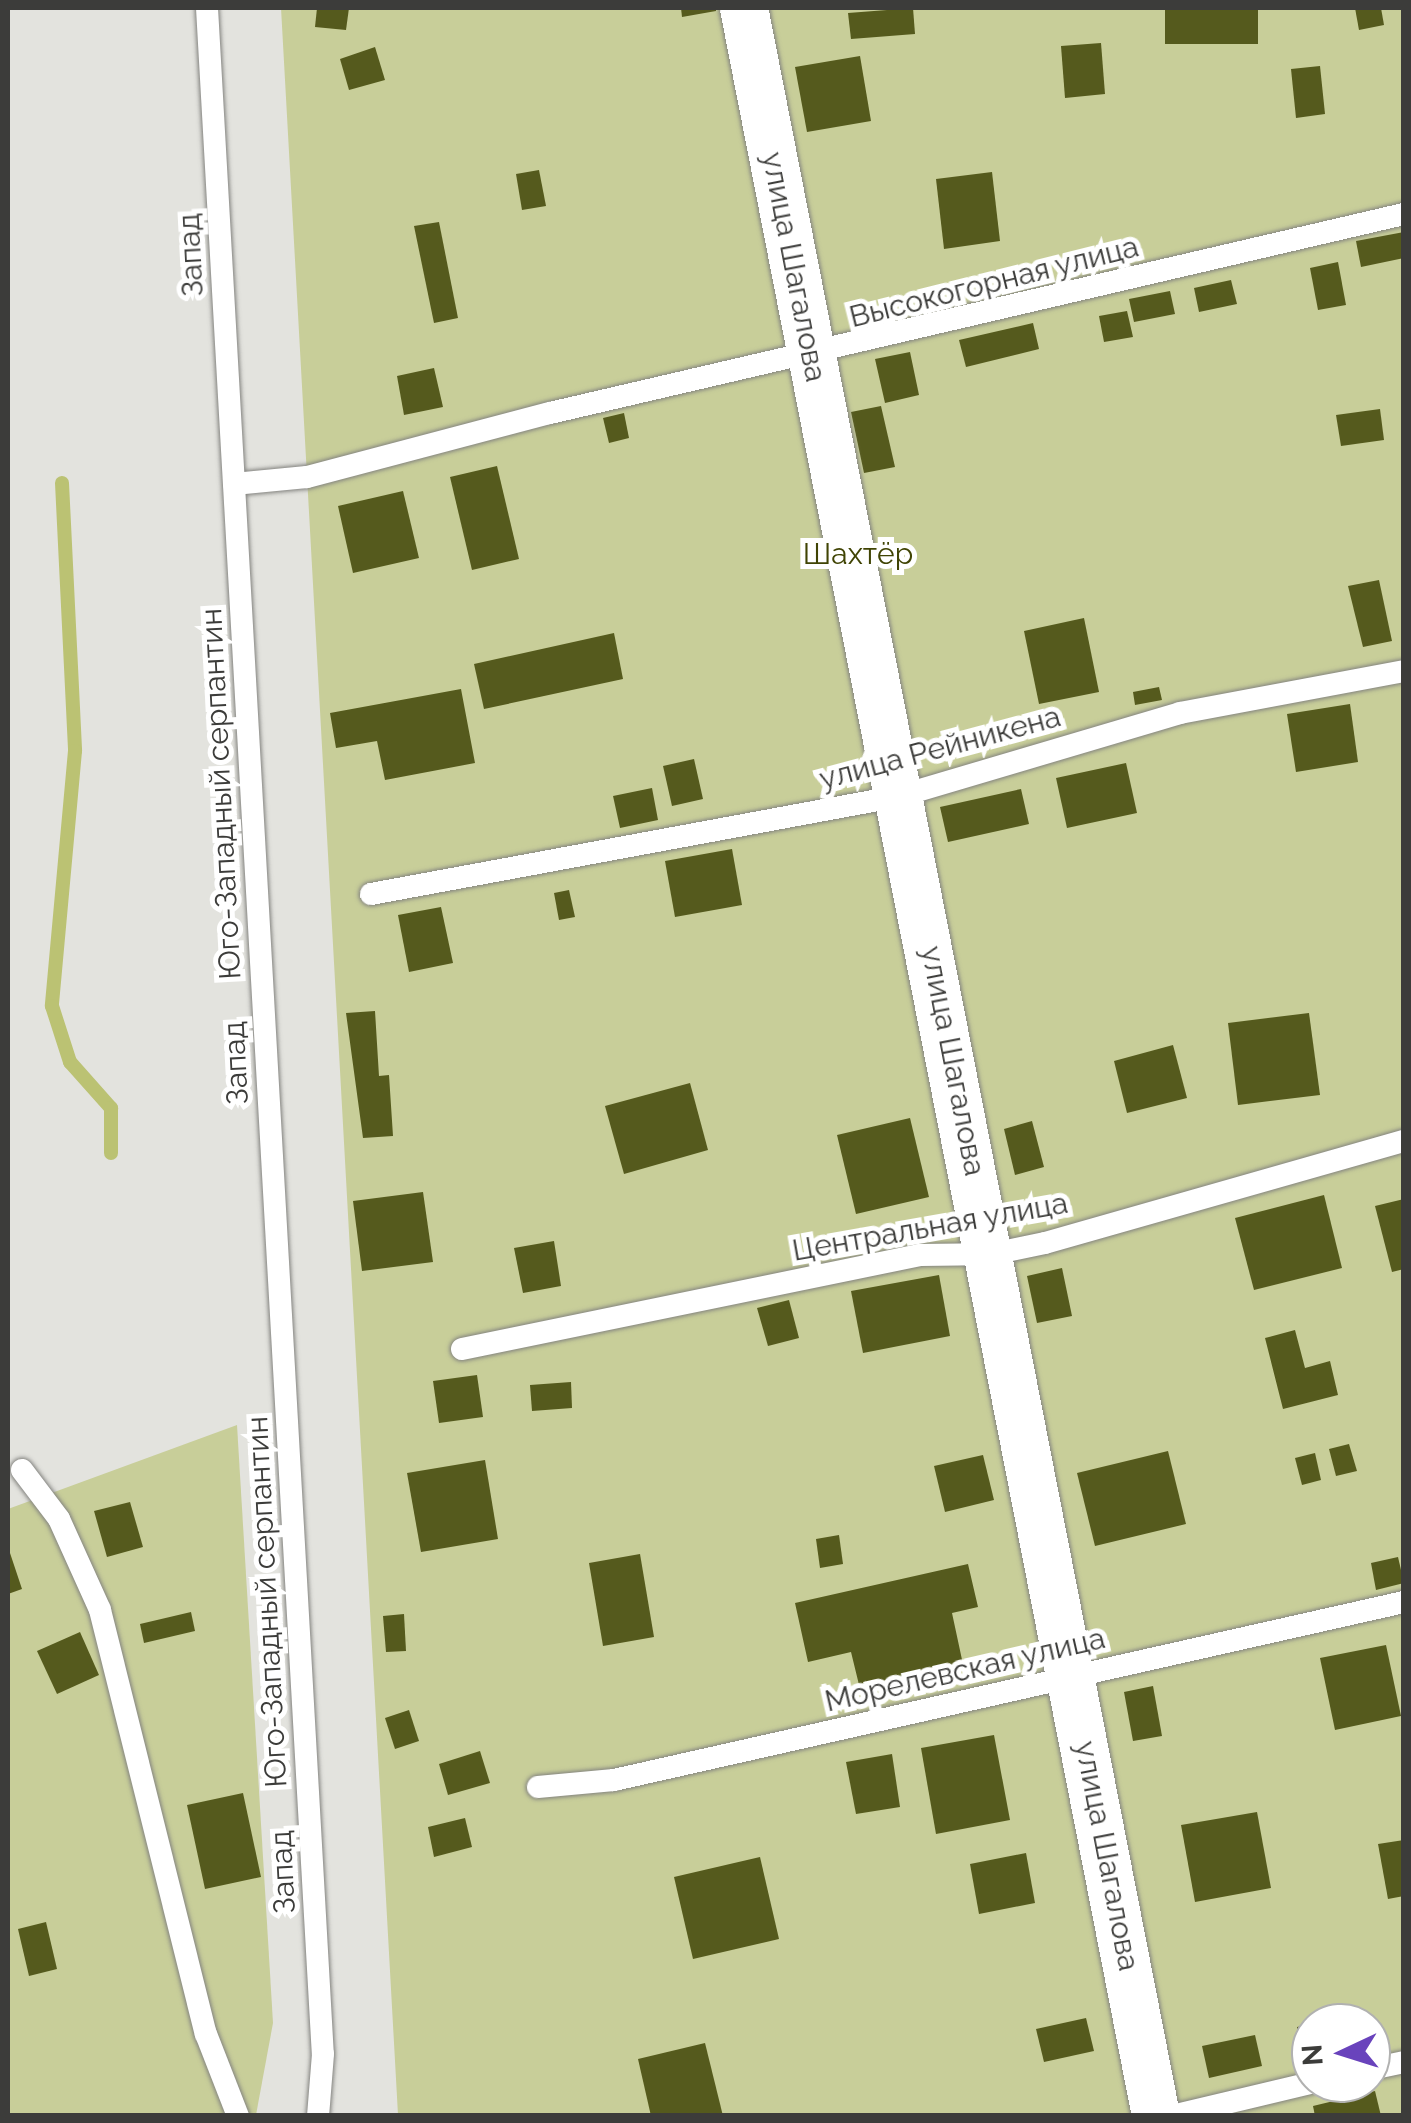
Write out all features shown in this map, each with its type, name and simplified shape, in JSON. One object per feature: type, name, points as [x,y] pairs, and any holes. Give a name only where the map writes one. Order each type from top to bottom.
[{"type":"street","name":"улица Шагалова","points":[[744,8],[992,1254],[1156,2116]]},
{"type":"lane","points":[[207,8],[234,484]]},
{"type":"lane","name":"Высокогорная улица","points":[[234,484],[306,477],[550,414],[811,356],[1404,214]]},
{"type":"lane","name":"Юго-Западный серпантин","points":[[234,484],[319,1979],[316,2116]]},
{"type":"lane","name":"улица Рейникена","points":[[371,894],[900,796],[1180,713],[1404,671]]},
{"type":"lane","name":"Центральная улица","points":[[462,1349],[920,1254],[992,1254],[1404,1141]]},
{"type":"lane","points":[[22,1470],[59,1519],[100,1610],[206,2034],[238,2116]]},
{"type":"lane","name":"Морелевская улица","points":[[538,1787],[614,1780],[1404,1602]]},
{"type":"lane","points":[[1172,2116],[1291,2088]]},
{"type":"green space","name":"Шахтёр","points":[[281,8],[1403,8],[1403,2115],[398,2115]]},
{"type":"green space","points":[[237,1425],[273,2023],[256,2115],[8,2116],[8,1509]]},
{"type":"building","points":[[317,8],[349,8],[346,30],[315,27]]},
{"type":"building","points":[[681,8],[716,8],[716,11],[682,17]]},
{"type":"building","points":[[913,8],[915,34],[851,39],[848,13]]},
{"type":"building","points":[[1165,8],[1258,8],[1258,44],[1165,44]]},
{"type":"building","points":[[1355,8],[1381,8],[1384,25],[1359,30]]},
{"type":"building","points":[[1101,43],[1105,94],[1065,98],[1061,46]]},
{"type":"building","points":[[375,47],[385,80],[349,90],[340,59]]},
{"type":"building","points":[[860,56],[871,121],[807,132],[795,67]]},
{"type":"building","points":[[1320,66],[1325,114],[1296,118],[1291,69]]},
{"type":"building","points":[[539,170],[546,206],[522,210],[516,174]]},
{"type":"building","points":[[992,172],[1000,241],[944,249],[936,179]]},
{"type":"building","points":[[439,222],[458,318],[434,323],[414,226]]},
{"type":"building","points":[[1404,232],[1404,258],[1361,267],[1356,241]]},
{"type":"building","points":[[1338,262],[1346,305],[1318,310],[1310,268]]},
{"type":"building","points":[[1231,280],[1237,304],[1199,312],[1194,288]]},
{"type":"building","points":[[1170,291],[1175,314],[1134,322],[1129,299]]},
{"type":"building","points":[[1127,311],[1133,337],[1104,342],[1099,316]]},
{"type":"building","points":[[1033,323],[1039,349],[966,367],[959,340]]},
{"type":"building","points":[[910,352],[919,395],[885,403],[875,359]]},
{"type":"building","points":[[434,368],[443,407],[404,415],[397,376]]},
{"type":"building","points":[[881,406],[895,467],[864,473],[851,412]]},
{"type":"building","points":[[1380,409],[1384,440],[1341,446],[1336,415]]},
{"type":"building","points":[[624,413],[629,438],[609,443],[603,418]]},
{"type":"building","points":[[497,466],[519,559],[472,570],[450,477]]},
{"type":"building","points":[[403,491],[419,558],[353,573],[338,506]]},
{"type":"building","points":[[1379,580],[1392,641],[1363,647],[1348,586]]},
{"type":"building","points":[[1084,618],[1099,692],[1039,704],[1024,631]]},
{"type":"building","points":[[614,633],[623,679],[484,709],[474,664]]},
{"type":"building","points":[[1159,687],[1162,700],[1135,705],[1133,692]]},
{"type":"building","points":[[461,689],[475,763],[385,780],[377,741],[336,748],[330,713]]},
{"type":"building","points":[[1350,704],[1358,762],[1296,772],[1287,714]]},
{"type":"building","points":[[694,759],[703,799],[672,806],[663,766]]},
{"type":"building","points":[[1126,763],[1137,813],[1067,828],[1056,778]]},
{"type":"building","points":[[652,788],[658,820],[620,828],[613,796]]},
{"type":"building","points":[[1021,789],[1029,824],[948,842],[940,807]]},
{"type":"building","points":[[732,849],[742,905],[675,917],[665,861]]},
{"type":"building","points":[[569,890],[575,917],[559,920],[554,893]]},
{"type":"building","points":[[441,907],[453,963],[409,972],[398,915]]},
{"type":"building","points":[[375,1011],[379,1076],[389,1075],[393,1136],[363,1138],[346,1013]]},
{"type":"building","points":[[1309,1013],[1320,1095],[1238,1105],[1228,1023]]},
{"type":"building","points":[[1173,1045],[1187,1098],[1127,1113],[1114,1061]]},
{"type":"building","points":[[690,1083],[708,1150],[624,1174],[605,1106]]},
{"type":"building","points":[[910,1118],[929,1197],[856,1214],[837,1135]]},
{"type":"building","points":[[1032,1121],[1044,1167],[1015,1175],[1004,1129]]},
{"type":"building","points":[[423,1192],[433,1262],[362,1271],[353,1201]]},
{"type":"building","points":[[1324,1195],[1342,1268],[1254,1290],[1235,1218]]},
{"type":"building","points":[[1404,1199],[1404,1269],[1392,1272],[1375,1206]]},
{"type":"building","points":[[554,1241],[561,1286],[523,1293],[514,1248]]},
{"type":"building","points":[[1062,1268],[1072,1316],[1037,1323],[1027,1276]]},
{"type":"building","points":[[939,1275],[950,1336],[863,1353],[851,1291]]},
{"type":"building","points":[[789,1300],[799,1338],[768,1346],[757,1308]]},
{"type":"building","points":[[1295,1330],[1305,1368],[1330,1361],[1338,1395],[1283,1409],[1265,1338]]},
{"type":"building","points":[[477,1375],[483,1417],[439,1423],[433,1381]]},
{"type":"building","points":[[571,1382],[572,1408],[532,1411],[530,1385]]},
{"type":"building","points":[[1349,1444],[1357,1471],[1336,1476],[1329,1449]]},
{"type":"building","points":[[1168,1451],[1186,1524],[1095,1546],[1077,1473]]},
{"type":"building","points":[[1315,1453],[1321,1480],[1302,1485],[1295,1458]]},
{"type":"building","points":[[983,1455],[994,1500],[945,1512],[934,1466]]},
{"type":"building","points":[[485,1460],[498,1539],[421,1552],[407,1473]]},
{"type":"building","points":[[130,1502],[143,1547],[107,1557],[94,1511]]},
{"type":"building","points":[[839,1535],[843,1564],[820,1568],[816,1539]]},
{"type":"building","points":[[8,1547],[22,1589],[8,1594]]},
{"type":"building","points":[[640,1554],[654,1637],[603,1646],[589,1563]]},
{"type":"building","points":[[1398,1557],[1404,1583],[1376,1590],[1371,1563]]},
{"type":"building","points":[[968,1564],[978,1607],[952,1613],[964,1669],[861,1693],[851,1652],[808,1662],[795,1603]]},
{"type":"building","points":[[191,1612],[195,1631],[144,1643],[140,1624]]},
{"type":"building","points":[[404,1614],[406,1651],[386,1652],[383,1616]]},
{"type":"building","points":[[80,1632],[99,1675],[57,1694],[37,1651]]},
{"type":"building","points":[[1386,1645],[1401,1716],[1335,1730],[1320,1658]]},
{"type":"building","points":[[1153,1686],[1162,1736],[1133,1741],[1124,1692]]},
{"type":"building","points":[[409,1710],[419,1741],[395,1749],[385,1718]]},
{"type":"building","points":[[994,1735],[1010,1820],[936,1834],[921,1748]]},
{"type":"building","points":[[480,1751],[490,1783],[448,1795],[439,1764]]},
{"type":"building","points":[[892,1754],[900,1807],[856,1814],[846,1762]]},
{"type":"building","points":[[243,1793],[261,1877],[205,1889],[187,1805]]},
{"type":"building","points":[[1257,1812],[1271,1888],[1195,1902],[1181,1825]]},
{"type":"building","points":[[465,1818],[472,1847],[434,1857],[428,1827]]},
{"type":"building","points":[[1404,1840],[1404,1896],[1388,1899],[1378,1844]]},
{"type":"building","points":[[1026,1853],[1035,1903],[979,1914],[970,1864]]},
{"type":"building","points":[[760,1857],[779,1939],[693,1959],[674,1877]]},
{"type":"building","points":[[46,1922],[57,1969],[29,1976],[18,1929]]},
{"type":"building","points":[[1086,2018],[1094,2051],[1044,2062],[1036,2029]]},
{"type":"building","points":[[1255,2035],[1262,2066],[1209,2078],[1202,2046]]},
{"type":"building","points":[[705,2043],[723,2116],[651,2116],[638,2059]]},
{"type":"building","points":[[1378,2103],[1381,2116],[1315,2116],[1313,2106]]},
{"type":"waterway","points":[[62,483],[75,751],[52,1006],[70,1062],[111,1108],[111,1153]]}]
